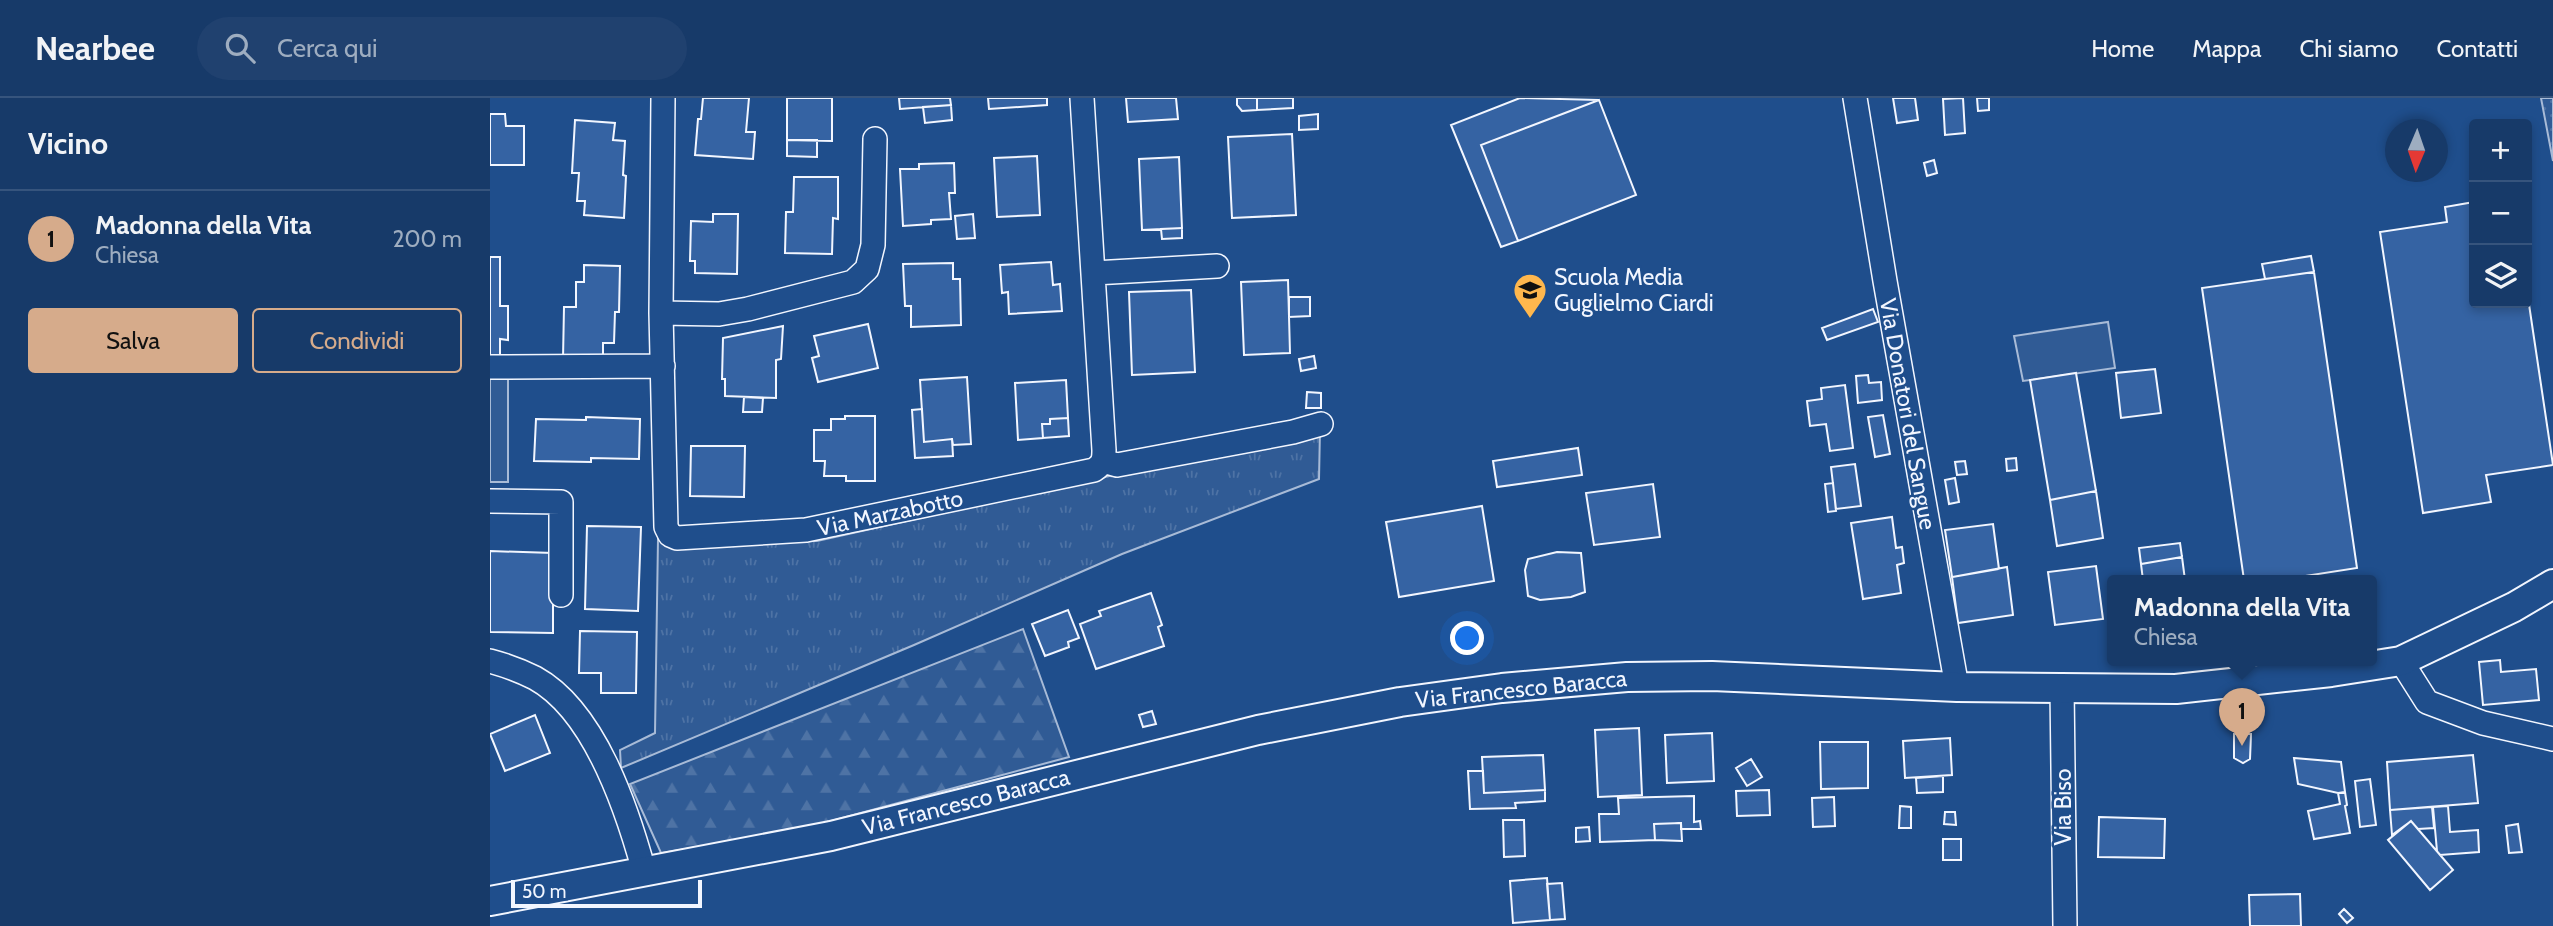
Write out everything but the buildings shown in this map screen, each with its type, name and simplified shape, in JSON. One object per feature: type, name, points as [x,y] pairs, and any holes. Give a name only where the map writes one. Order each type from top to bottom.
[{"type":"street","points":[[490,367],[663,366],[663,98]]},
{"type":"street","points":[[1082,98],[1104,461]]},
{"type":"street","name":"Via Donatori del Sangue","points":[[1855,98],[1957,687]]},
{"type":"street","points":[[661,313],[719,314],[738,311],[853,282],[867,269],[873,246],[875,139]]},
{"type":"street","points":[[1094,273],[1217,266]]},
{"type":"street","name":"Via Marzabotto","points":[[663,366],[666,527],[670,535],[677,538],[806,530],[1094,470],[1104,461],[1117,465],[1293,432],[1321,424]]},
{"type":"street","points":[[490,501],[561,502],[561,595]]},
{"type":"street","name":"Via Francesco Baracca","points":[[2377,665],[2401,661],[2514,607],[2553,584]]},
{"type":"street","points":[[490,661],[536,679],[556,694],[579,719],[607,765],[631,827],[644,871]]},
{"type":"street","points":[[2401,661],[2427,702],[2483,723],[2553,739]]},
{"type":"street","name":"Via Francesco Baracca","points":[[490,901],[831,836],[1258,730],[1401,702],[1476,691],[1627,677],[1712,676],[1957,687],[2176,689],[2369,666]]},
{"type":"street","name":"Via Biso","points":[[2063,688],[2065,926]]},
{"type":"green space","points":[[2541,98],[2553,98],[2553,161]]},
{"type":"green space","points":[[1320,429],[1319,479],[1122,554],[621,768],[620,750],[655,733],[658,539],[691,543],[817,541]]},
{"type":"green space","points":[[1023,629],[1069,757],[790,832],[661,853],[630,784]]},
{"type":"shaded area","points":[[2108,322],[2115,368],[2023,381],[2014,336]]},
{"type":"shaded area","points":[[490,377],[508,378],[508,482],[490,482]]},
{"type":"place","name":"Scuola Media Guglielmo Ciardi","points":[[1530,320]]},
{"type":"place","name":"Madonna della Vita","points":[[2242,746]]}]
